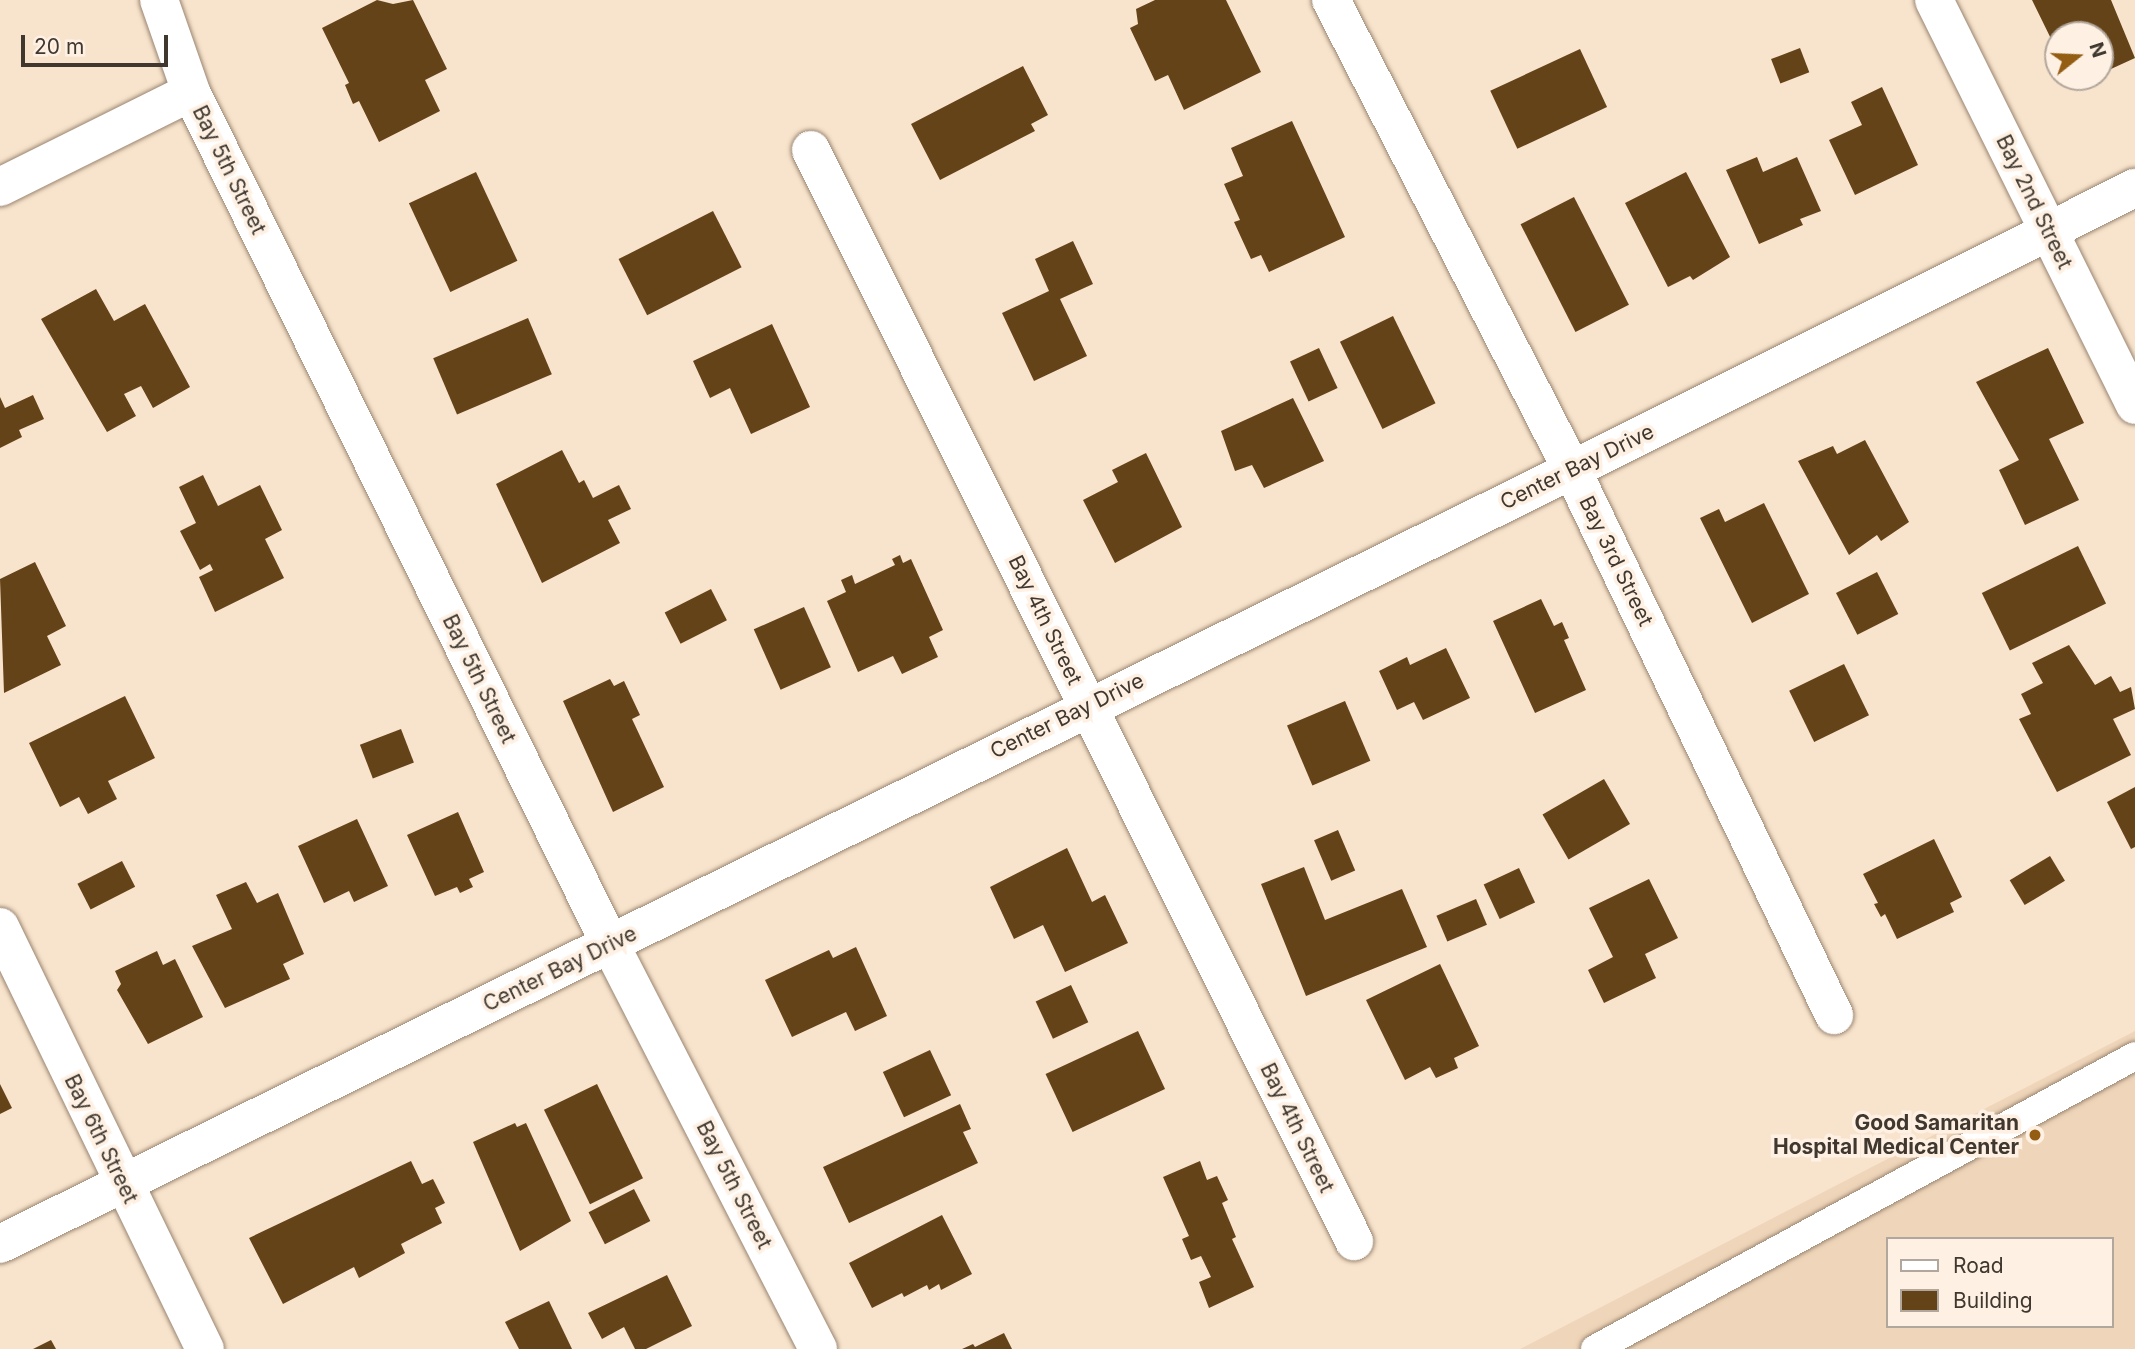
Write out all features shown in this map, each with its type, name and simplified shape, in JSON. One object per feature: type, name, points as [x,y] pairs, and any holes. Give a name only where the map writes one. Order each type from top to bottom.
[{"type":"street","name":"Bay 5th Street","points":[[159,0],[191,92],[610,944],[818,1349]]},
{"type":"street","name":"Bay 3rd Street","points":[[1331,0],[1572,470],[1834,1015]]},
{"type":"street","name":"Bay 2nd Street","points":[[1934,0],[2135,405]]},
{"type":"street","points":[[0,187],[191,92]]},
{"type":"street","name":"Bay 4th Street","points":[[811,150],[1354,1241]]},
{"type":"street","name":"Center Bay Drive","points":[[0,1244],[610,944],[1087,705],[1572,470],[2135,188]]},
{"type":"street","name":"Bay 6th Street","points":[[0,927],[122,1184],[205,1349]]},
{"type":"lane","points":[[1595,1349],[2135,1056]]},
{"type":"shaded area","name":"Good Samaritan Hospital Medical Center","points":[[2135,1031],[2135,1349],[1520,1349]]},
{"type":"building","points":[[377,0],[393,4],[413,0],[447,69],[425,80],[440,111],[379,142],[359,101],[353,104],[345,85],[349,83],[322,28]]},
{"type":"building","points":[[1155,0],[1226,0],[1261,72],[1184,110],[1168,75],[1155,81],[1130,28],[1138,24],[1136,9]]},
{"type":"building","points":[[2032,0],[2111,0],[2135,58],[2114,68],[2114,21],[2044,21],[2044,24]]},
{"type":"building","points":[[1800,48],[1809,72],[1780,83],[1771,59]]},
{"type":"building","points":[[1580,49],[1607,107],[1517,149],[1490,91]]},
{"type":"building","points":[[1023,66],[1048,115],[1031,124],[1035,131],[940,180],[911,124]]},
{"type":"building","points":[[1882,87],[1918,165],[1855,195],[1829,140],[1862,125],[1851,102]]},
{"type":"building","points":[[1292,121],[1345,237],[1269,272],[1261,255],[1251,259],[1234,222],[1240,220],[1224,184],[1243,176],[1231,148]]},
{"type":"building","points":[[1757,157],[1763,172],[1797,157],[1821,211],[1800,219],[1803,225],[1759,244],[1726,170]]},
{"type":"building","points":[[476,172],[517,261],[450,292],[409,203]]},
{"type":"building","points":[[1686,172],[1730,257],[1693,280],[1690,276],[1668,287],[1625,203]]},
{"type":"building","points":[[1574,197],[1629,305],[1575,332],[1521,224]]},
{"type":"building","points":[[713,211],[742,267],[647,315],[619,259]]},
{"type":"building","points":[[1073,241],[1093,284],[1060,299],[1087,356],[1034,381],[1002,313],[1049,291],[1035,259]]},
{"type":"building","points":[[96,289],[114,321],[145,304],[190,387],[153,408],[141,386],[124,394],[136,416],[107,432],[41,319]]},
{"type":"building","points":[[1393,316],[1436,403],[1382,429],[1340,342]]},
{"type":"building","points":[[528,318],[552,374],[457,414],[433,358]]},
{"type":"building","points":[[772,324],[810,407],[751,434],[730,388],[710,398],[693,361]]},
{"type":"building","points":[[1319,348],[1338,388],[1309,401],[1290,362]]},
{"type":"building","points":[[2048,348],[2084,423],[2049,439],[2079,500],[2025,525],[1999,470],[2019,460],[1976,382]]},
{"type":"building","points":[[33,395],[44,419],[19,430],[22,437],[0,448],[0,397],[5,408]]},
{"type":"building","points":[[1293,398],[1324,461],[1264,488],[1252,465],[1235,471],[1221,431]]},
{"type":"building","points":[[1865,440],[1909,522],[1881,541],[1877,535],[1849,555],[1798,461],[1833,446],[1837,454]]},
{"type":"building","points":[[562,450],[579,483],[584,480],[593,498],[619,485],[631,509],[608,520],[620,543],[542,583],[496,484]]},
{"type":"building","points":[[1146,453],[1182,527],[1115,563],[1083,500],[1118,482],[1112,470]]},
{"type":"building","points":[[203,475],[218,506],[260,485],[282,530],[265,539],[284,578],[215,612],[199,577],[213,570],[210,564],[200,570],[180,531],[196,523],[179,487]]},
{"type":"building","points":[[1764,503],[1809,594],[1752,623],[1700,518],[1719,509],[1725,522]]},
{"type":"building","points":[[2078,546],[2106,604],[2010,650],[1982,593]]},
{"type":"building","points":[[900,555],[903,563],[911,559],[943,630],[929,637],[938,657],[902,674],[893,656],[858,672],[827,601],[846,592],[841,580],[852,575],[855,584],[895,565],[892,559]]},
{"type":"building","points":[[35,562],[66,626],[47,636],[61,665],[4,693],[0,579]]},
{"type":"building","points":[[1877,572],[1898,614],[1857,635],[1836,593]]},
{"type":"building","points":[[711,589],[727,620],[681,644],[665,613]]},
{"type":"building","points":[[1541,599],[1554,626],[1562,622],[1569,638],[1564,640],[1586,690],[1535,713],[1493,621]]},
{"type":"building","points":[[804,607],[831,667],[781,690],[754,629]]},
{"type":"building","points":[[2069,645],[2095,685],[2111,676],[2120,692],[2131,687],[2135,709],[2113,719],[2131,755],[2057,792],[2019,719],[2031,714],[2021,694],[2043,683],[2032,663]]},
{"type":"building","points":[[1446,648],[1470,698],[1423,720],[1414,702],[1397,710],[1379,671],[1407,657],[1410,665]]},
{"type":"building","points":[[1844,664],[1869,715],[1814,742],[1789,691]]},
{"type":"building","points":[[610,679],[614,686],[624,681],[640,715],[632,719],[664,787],[613,812],[563,701]]},
{"type":"building","points":[[125,696],[155,758],[108,781],[117,799],[88,814],[79,797],[60,807],[29,743]]},
{"type":"building","points":[[1345,701],[1370,761],[1312,785],[1287,726]]},
{"type":"building","points":[[401,729],[414,763],[373,778],[360,745]]},
{"type":"building","points":[[1604,779],[1630,824],[1569,860],[1543,815]]},
{"type":"building","points":[[2135,787],[2135,847],[2131,849],[2107,802]]},
{"type":"building","points":[[458,812],[484,872],[469,879],[473,887],[460,893],[457,887],[435,896],[407,835]]},
{"type":"building","points":[[357,819],[388,886],[354,902],[349,891],[324,903],[298,846]]},
{"type":"building","points":[[1338,830],[1355,871],[1331,881],[1314,840]]},
{"type":"building","points":[[1934,839],[1962,897],[1950,903],[1954,912],[1897,939],[1885,914],[1881,917],[1874,904],[1878,903],[1863,874]]},
{"type":"building","points":[[1067,848],[1092,902],[1105,895],[1128,943],[1065,972],[1043,925],[1014,939],[990,887]]},
{"type":"building","points":[[2050,856],[2065,881],[2025,905],[2010,880]]},
{"type":"building","points":[[122,861],[135,887],[91,910],[77,884]]},
{"type":"building","points":[[1304,867],[1325,920],[1402,889],[1427,947],[1306,996],[1261,884]]},
{"type":"building","points":[[1519,868],[1535,902],[1500,919],[1484,884]]},
{"type":"building","points":[[1649,879],[1678,938],[1645,954],[1656,978],[1604,1003],[1588,970],[1613,957],[1589,908]]},
{"type":"building","points":[[246,882],[257,903],[278,893],[304,954],[283,964],[290,979],[225,1008],[192,946],[232,929],[216,895]]},
{"type":"building","points":[[1476,899],[1487,925],[1447,942],[1436,916]]},
{"type":"building","points":[[856,947],[887,1016],[855,1031],[846,1012],[792,1037],[765,980],[829,950],[833,958]]},
{"type":"building","points":[[157,951],[163,965],[175,959],[203,1017],[148,1044],[117,990],[121,984],[115,971]]},
{"type":"building","points":[[1440,964],[1479,1046],[1454,1058],[1458,1068],[1436,1078],[1430,1067],[1405,1080],[1366,1000]]},
{"type":"building","points":[[1071,985],[1088,1022],[1053,1039],[1036,1001]]},
{"type":"building","points":[[1138,1031],[1165,1089],[1073,1132],[1046,1074]]},
{"type":"building","points":[[930,1050],[951,1095],[904,1117],[883,1072]]},
{"type":"building","points":[[0,1084],[12,1108],[0,1114]]},
{"type":"building","points":[[597,1084],[643,1178],[590,1204],[544,1110]]},
{"type":"building","points":[[960,1104],[971,1129],[963,1132],[978,1163],[849,1223],[823,1167]]},
{"type":"building","points":[[515,1123],[517,1127],[526,1123],[571,1221],[520,1251],[473,1142]]},
{"type":"building","points":[[411,1161],[422,1184],[433,1179],[445,1203],[435,1208],[442,1223],[401,1244],[405,1253],[359,1278],[354,1267],[283,1304],[249,1238]]},
{"type":"building","points":[[1200,1161],[1207,1180],[1217,1176],[1228,1200],[1222,1203],[1236,1237],[1232,1239],[1254,1287],[1209,1308],[1199,1282],[1211,1277],[1201,1256],[1191,1260],[1182,1239],[1189,1236],[1163,1177]]},
{"type":"building","points":[[634,1189],[650,1221],[605,1244],[589,1212]]},
{"type":"building","points":[[942,1215],[972,1274],[941,1290],[939,1284],[929,1290],[927,1285],[904,1297],[902,1293],[872,1308],[849,1263]]},
{"type":"building","points":[[667,1275],[692,1326],[646,1349],[635,1349],[624,1327],[602,1339],[588,1313]]},
{"type":"building","points":[[549,1301],[572,1349],[519,1349],[505,1322]]},
{"type":"building","points":[[1004,1333],[1012,1349],[962,1349],[973,1344],[975,1347]]},
{"type":"building","points":[[51,1340],[56,1349],[33,1349]]},
{"type":"place","name":"Good Samaritan Hospital Medical Center","points":[[2035,1135]]}]
